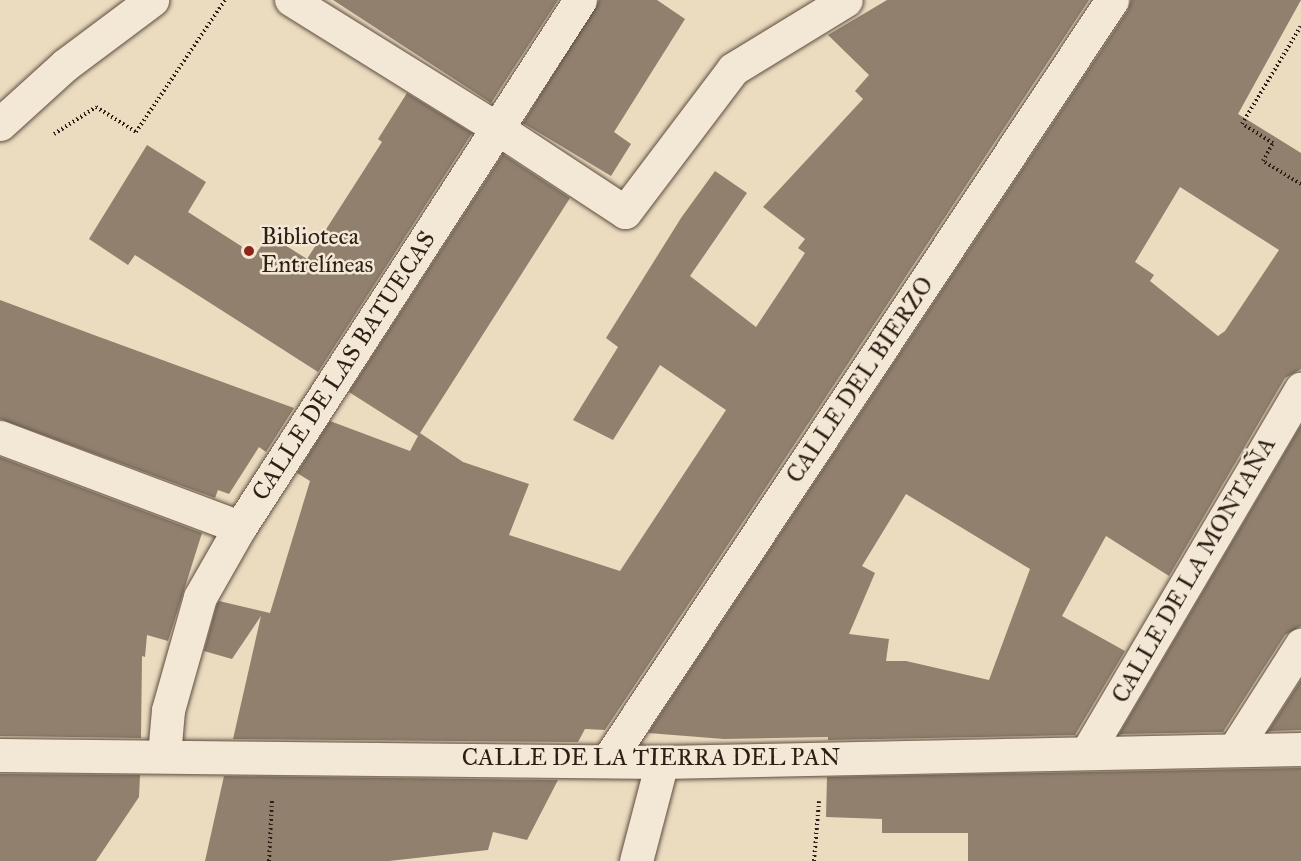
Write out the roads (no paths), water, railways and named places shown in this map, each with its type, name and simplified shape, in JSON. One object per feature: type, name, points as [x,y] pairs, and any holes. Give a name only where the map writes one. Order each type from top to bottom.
[{"type":"street","points":[[0,124],[65,65],[152,0]]},
{"type":"street","points":[[291,0],[497,128],[624,212],[733,69],[846,0]]},
{"type":"street","name":"CALLE DE LAS BATUECAS","points":[[164,755],[168,710],[200,597],[240,527],[580,0]]},
{"type":"street","name":"CALLE DEL BIERZO","points":[[608,760],[1112,0]]},
{"type":"street","name":"CALLE DE LA MONTAÑA","points":[[1087,752],[1301,388]]},
{"type":"street","points":[[0,437],[240,527]]},
{"type":"street","points":[[1234,750],[1301,645]]},
{"type":"street","name":"CALLE DE LA TIERRA DEL PAN","points":[[0,755],[275,756],[662,762],[1301,749]]},
{"type":"street","points":[[636,861],[662,762]]},
{"type":"place","name":"Biblioteca Entrelíneas","points":[[249,251]]}]
